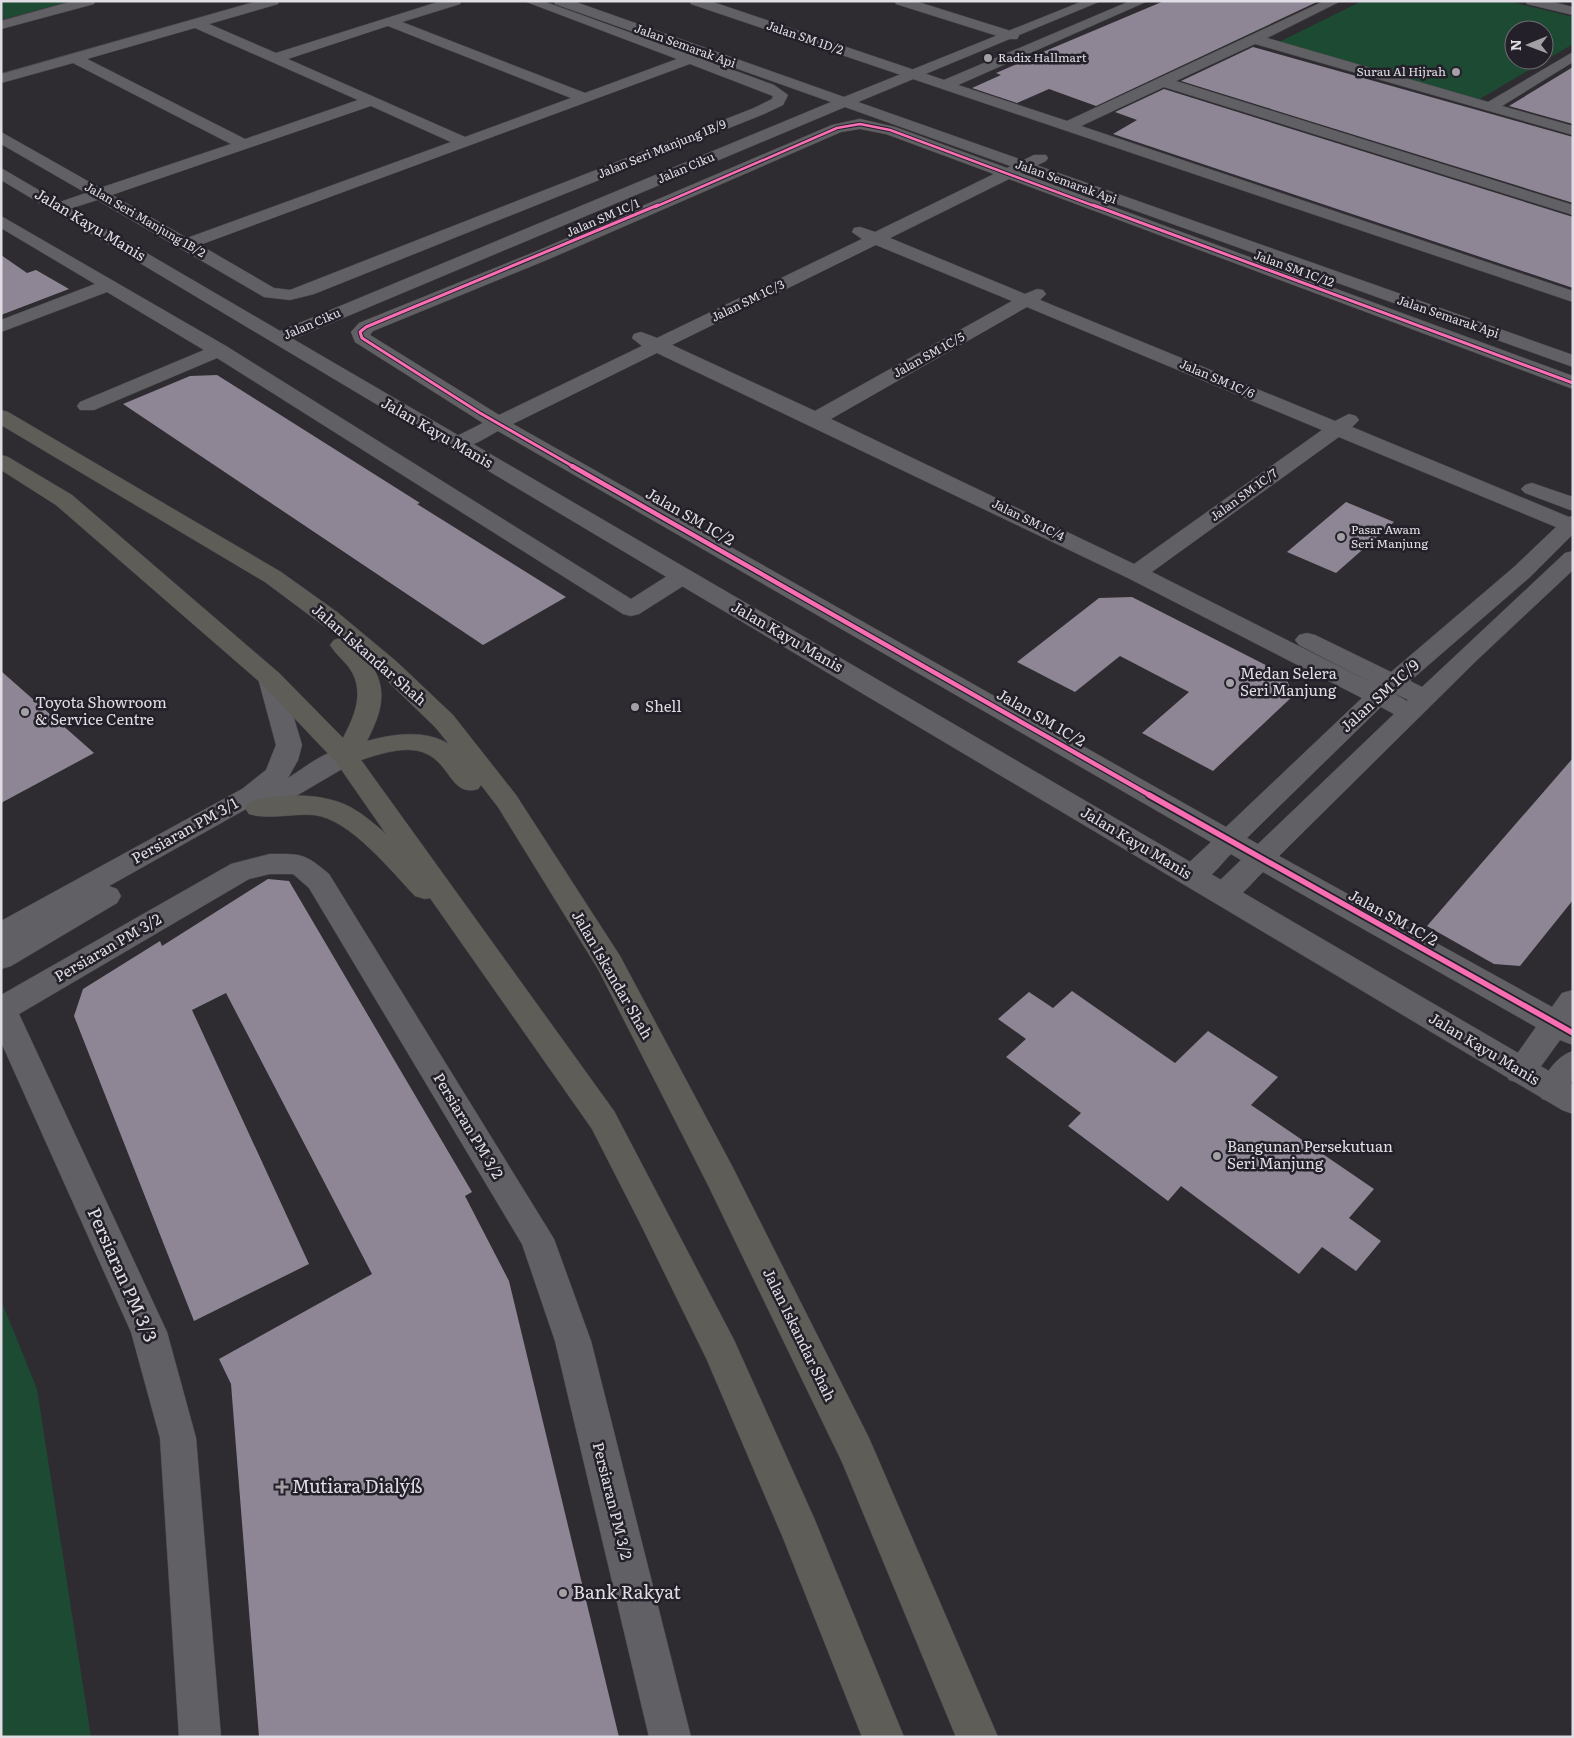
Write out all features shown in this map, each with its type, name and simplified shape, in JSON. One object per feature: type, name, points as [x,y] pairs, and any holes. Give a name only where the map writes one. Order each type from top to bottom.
[{"type":"main road","name":"Jalan Iskandar Shah","points":[[1,416],[273,577],[329,617],[388,667],[444,721],[507,801],[610,964],[720,1176],[856,1451],[978,1737]]},
{"type":"main road","points":[[1,461],[64,500],[270,678],[345,756],[603,1120],[652,1213],[733,1379],[800,1532],[883,1737]]},
{"type":"main road","points":[[273,577],[345,648],[371,685],[371,702],[367,720],[345,756]]},
{"type":"main road","points":[[345,756],[385,744],[405,743],[425,745],[446,755],[610,964]]},
{"type":"main road","points":[[258,808],[299,805],[332,809],[349,817],[473,935]]},
{"type":"street","points":[[1,25],[89,1]]},
{"type":"street","points":[[1,80],[273,1]]},
{"type":"street","points":[[275,58],[455,1]]},
{"type":"street","name":"Jalan Seri Manjung 1B/9","points":[[290,295],[308,290],[759,111],[778,102],[781,95],[768,88],[530,1]]},
{"type":"street","name":"Jalan Semarak Api","points":[[560,1],[844,102],[1010,164],[1573,361]]},
{"type":"street","name":"Jalan Semarak Api","points":[[593,1],[861,96],[1010,164],[1040,158],[1573,345]]},
{"type":"street","name":"Jalan SM 1D/2","points":[[696,1],[1573,297]]},
{"type":"street","points":[[901,1],[1012,36]]},
{"type":"street","name":"Jalan Ciku","points":[[277,339],[844,102],[1095,1]]},
{"type":"street","points":[[945,85],[1142,1]]},
{"type":"street","points":[[1067,127],[1335,1]]},
{"type":"street","points":[[1532,1],[1573,11]]},
{"type":"street","points":[[389,22],[585,98]]},
{"type":"street","points":[[196,23],[464,142]]},
{"type":"street","points":[[1254,39],[1573,131]]},
{"type":"street","points":[[1490,107],[1573,56]]},
{"type":"street","points":[[75,58],[244,144]]},
{"type":"street","points":[[187,244],[690,59]]},
{"type":"street","points":[[1163,82],[1573,210]]},
{"type":"street","points":[[60,207],[371,101]]},
{"type":"street","name":"Jalan SM 1C/1","points":[[489,418],[362,338],[360,332],[366,327],[847,125],[872,125],[1010,164]]},
{"type":"street","name":"Jalan Seri Manjung 1B/2","points":[[1,137],[270,293],[290,295]]},
{"type":"street","name":"Jalan SM 1C/3","points":[[447,439],[875,232],[1010,164]]},
{"type":"street","name":"Jalan SM 1C/12","points":[[1010,164],[1573,383]]},
{"type":"street","name":"Jalan Kayu Manis","points":[[1,173],[277,339],[683,576],[1563,1096]]},
{"type":"street","points":[[1,221],[219,350],[631,609],[683,576]]},
{"type":"street","name":"Jalan SM 1C/6","points":[[875,232],[1572,519]]},
{"type":"street","points":[[1,327],[109,285]]},
{"type":"street","name":"Jalan SM 1C/5","points":[[824,414],[1034,296]]},
{"type":"street","name":"Jalan SM 1C/4","points":[[658,337],[1144,567],[1417,705]]},
{"type":"street","points":[[87,406],[219,350]]},
{"type":"street","name":"Jalan SM 1C/2","points":[[489,418],[1260,858],[1567,1019]]},
{"type":"street","name":"Jalan SM 1C/7","points":[[1144,567],[1344,424]]},
{"type":"street","name":"Jalan SM 1C/9","points":[[1192,876],[1385,689],[1522,572],[1572,519]]},
{"type":"street","name":"Jalan SM 1C/9","points":[[1223,894],[1417,705],[1573,558]]},
{"type":"street","name":"Persiaran PM 3/1","points":[[1,934],[251,795],[276,776],[285,760],[289,745],[270,678]]},
{"type":"street","name":"Persiaran PM 3/1","points":[[1,958],[345,756]]},
{"type":"street","name":"Persiaran PM 3/2","points":[[1,1009],[241,871],[270,864],[299,864],[319,881],[537,1239],[573,1341],[670,1737]]},
{"type":"street","name":"Persiaran PM 3/3","points":[[1,1009],[149,1332],[160,1369],[178,1438],[200,1737]]},
{"type":"street","points":[[1520,1071],[1567,1019]]},
{"type":"street","points":[[1563,1096],[1573,1063]]},
{"type":"green space","points":[[1,1],[71,1],[4,19],[1,18]]},
{"type":"green space","points":[[1362,1],[1508,1],[1573,17],[1573,44],[1554,55],[1554,20],[1504,20],[1504,70],[1529,70],[1478,100],[1277,43]]},
{"type":"green space","points":[[1,1300],[37,1389],[91,1737],[1,1737]]},
{"type":"building","points":[[1164,1],[1319,1],[1096,106],[1049,89],[1017,103],[972,88],[1001,75],[996,73],[1026,60],[1024,60]]},
{"type":"building","points":[[1253,47],[1573,137],[1573,203],[1181,81]]},
{"type":"building","points":[[1573,67],[1573,124],[1509,106]]},
{"type":"building","points":[[1164,89],[1573,217],[1573,288],[1113,134],[1137,120],[1115,112]]},
{"type":"building","points":[[1,255],[27,273],[36,270],[69,289],[1,315]]},
{"type":"building","points":[[217,375],[420,503],[417,504],[566,597],[483,645],[123,404],[190,376]]},
{"type":"building","name":"Pasar Awam Seri Manjung","points":[[1346,502],[1394,522],[1336,573],[1287,552]]},
{"type":"building","name":"Medan Selera Seri Manjung","points":[[1132,597],[1285,675],[1293,696],[1213,771],[1142,733],[1189,692],[1120,656],[1075,692],[1017,662],[1099,598]]},
{"type":"building","name":"Toyota Showroom & Service Centre","points":[[1,671],[94,753],[1,803]]},
{"type":"building","points":[[1573,758],[1573,900],[1520,966],[1494,964],[1427,926]]},
{"type":"building","points":[[268,879],[289,881],[472,1192],[465,1196],[509,1281],[619,1737],[259,1737],[231,1384],[219,1359],[372,1274],[226,993],[192,1010],[309,1264],[194,1321],[74,1016],[83,989],[160,941],[162,946]]},
{"type":"building","name":"Bangunan Persekutuan Seri Manjung","points":[[1072,991],[1175,1063],[1208,1031],[1278,1077],[1251,1105],[1374,1189],[1349,1218],[1381,1241],[1356,1271],[1322,1247],[1299,1274],[1181,1186],[1168,1201],[1068,1126],[1081,1113],[1006,1057],[1026,1039],[998,1019],[1029,992],[1053,1008]]},
{"type":"cycle path","points":[[1573,383],[890,130],[860,124],[837,128],[543,255],[366,327],[360,332],[362,338],[480,413],[1260,858],[1573,1033]]},
{"type":"place","name":"Radix Hallmart","points":[[988,58]]},
{"type":"place","name":"Surau Al Hijrah","points":[[1456,72]]},
{"type":"place","name":"Pasar Awam Seri Manjung","points":[[1341,537]]},
{"type":"place","name":"Medan Selera Seri Manjung","points":[[1230,683]]},
{"type":"place","name":"Shell","points":[[635,707]]},
{"type":"place","name":"Toyota Showroom & Service Centre","points":[[25,712]]},
{"type":"place","name":"Bangunan Persekutuan Seri Manjung","points":[[1217,1156]]},
{"type":"place","name":"Mutiara Dialýß","points":[[282,1487]]},
{"type":"place","name":"Bank Rakyat","points":[[563,1593]]}]
